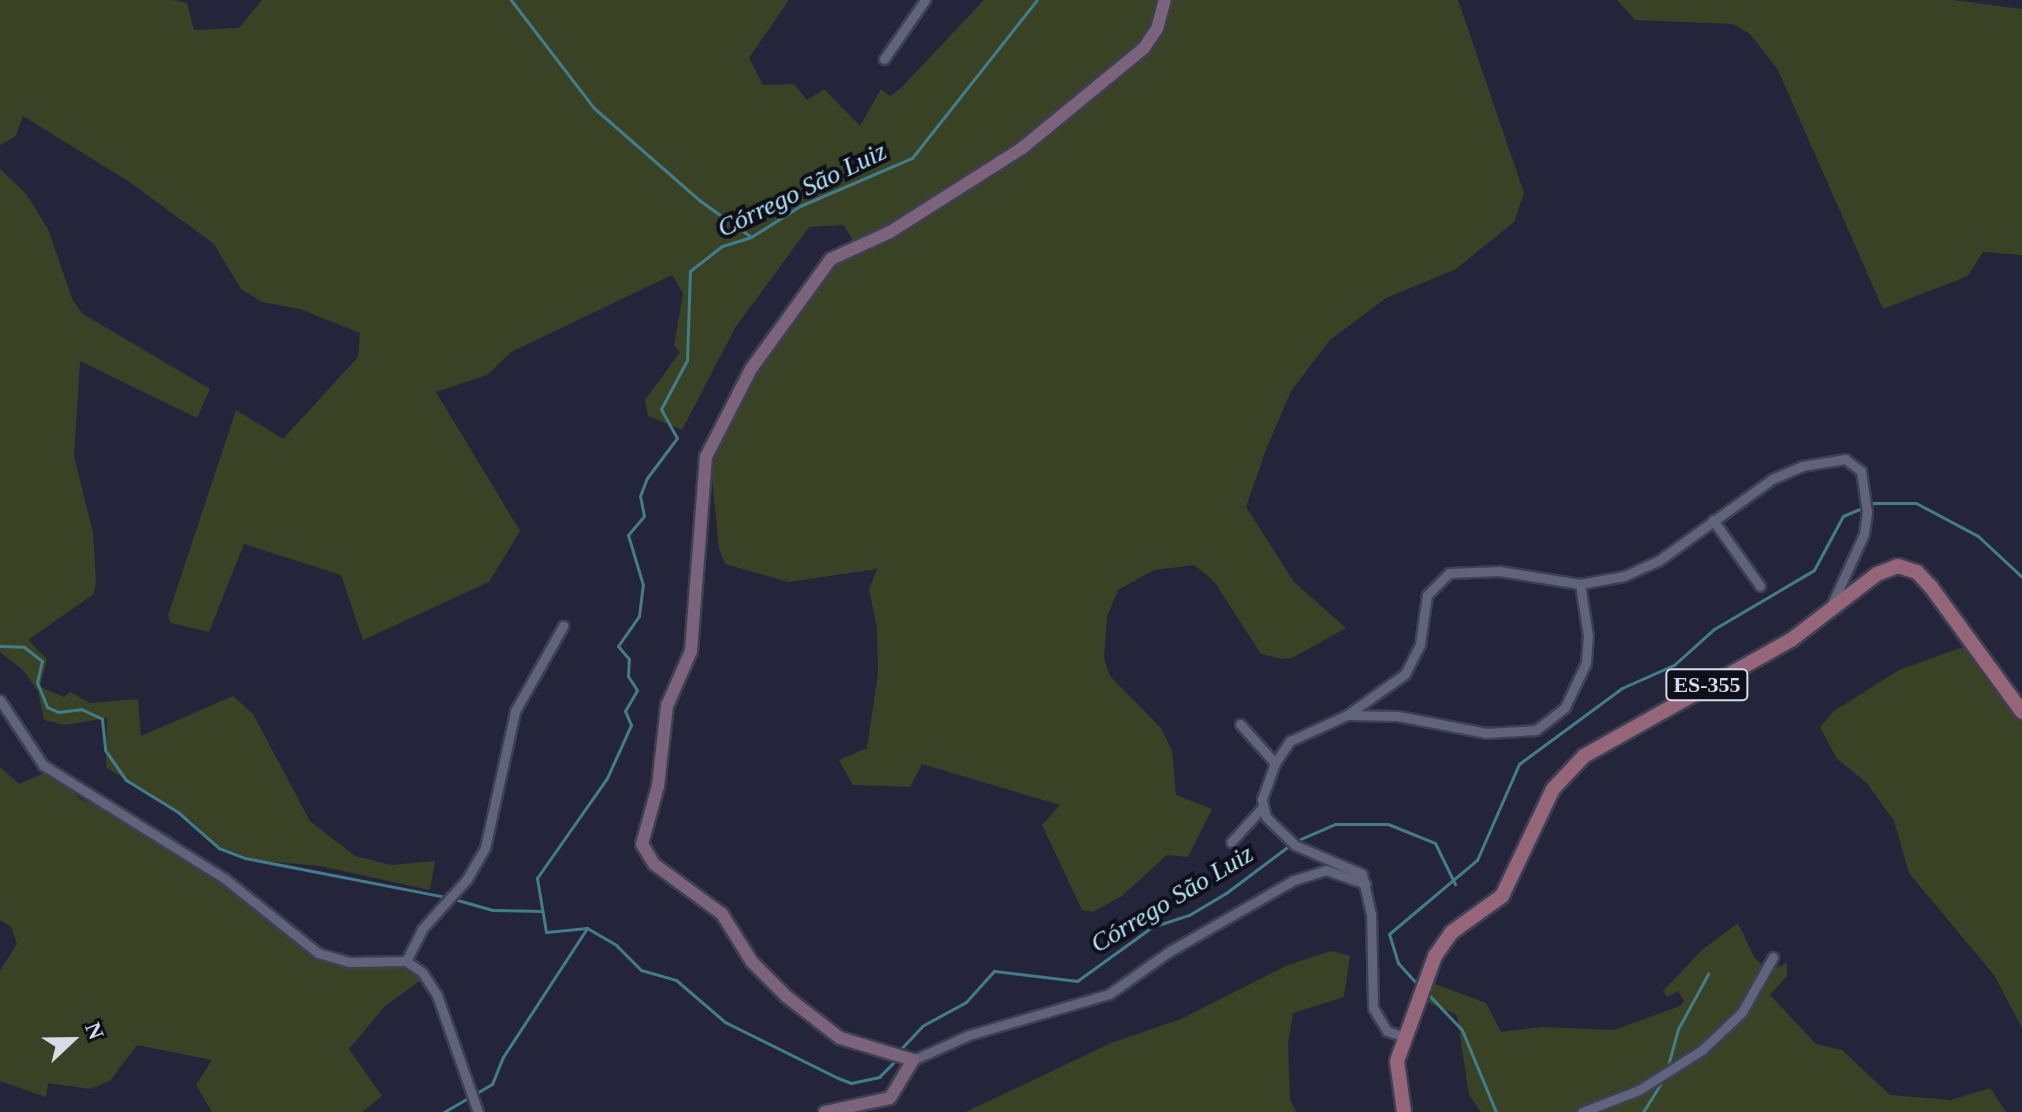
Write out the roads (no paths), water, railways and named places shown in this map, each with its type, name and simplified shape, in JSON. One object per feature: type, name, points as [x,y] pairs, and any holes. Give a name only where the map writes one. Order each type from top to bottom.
[{"type":"main road","name":"ES-355","points":[[1404,1112],[1397,1061],[1402,1036],[1425,978],[1452,932],[1502,896],[1553,789],[1570,768],[1611,738],[1791,640],[1831,606],[1887,568],[1906,566],[1917,572],[2022,712]]},
{"type":"street","points":[[884,59],[925,0]]},
{"type":"street","points":[[913,1060],[840,1038],[787,997],[752,962],[722,914],[654,864],[642,844],[658,786],[665,715],[691,651],[706,457],[751,369],[831,259],[925,211],[1021,149],[1144,48],[1157,29],[1165,0]]},
{"type":"street","points":[[1231,842],[1262,808],[1275,763],[1290,741],[1347,715],[1405,674],[1420,644],[1427,595],[1449,573],[1499,571],[1580,584],[1641,569],[1772,479],[1802,466],[1845,459],[1861,471],[1866,485],[1864,534],[1831,606]]},
{"type":"street","points":[[1713,520],[1760,586]]},
{"type":"street","points":[[1347,715],[1398,716],[1486,733],[1536,730],[1565,707],[1586,663],[1588,636],[1580,584]]},
{"type":"street","points":[[406,961],[422,929],[462,886],[485,848],[515,711],[563,626]]},
{"type":"street","points":[[0,700],[43,765],[224,878],[318,953],[350,962],[406,961],[431,982],[478,1112]]},
{"type":"street","points":[[1240,724],[1275,763]]},
{"type":"street","points":[[1262,808],[1295,845],[1355,867],[1366,884],[1373,1008],[1387,1031],[1402,1036]]},
{"type":"street","points":[[825,1112],[890,1098],[913,1060],[969,1035],[1118,990],[1170,951],[1294,880],[1337,871],[1366,884]]},
{"type":"street","points":[[1582,1112],[1639,1090],[1702,1050],[1742,1012],[1773,957]]},
{"type":"waterway","points":[[511,0],[594,108],[699,200],[751,237]]},
{"type":"waterway","name":"Córrego São Luiz","points":[[587,928],[546,932],[537,878],[607,778],[631,725],[625,711],[637,690],[628,676],[629,659],[618,646],[639,616],[643,585],[628,535],[644,516],[640,496],[647,478],[677,438],[661,409],[687,360],[690,271],[722,246],[751,237],[800,206],[912,158],[1037,0]]},
{"type":"waterway","points":[[1418,985],[1398,963],[1389,934],[1477,860],[1519,764],[1622,688],[1674,665],[1714,629],[1814,570],[1843,516],[1873,503],[1916,503],[1978,536],[2022,577]]},
{"type":"waterway","points":[[0,646],[24,647],[42,661],[37,682],[47,707],[58,712],[81,709],[102,719],[105,750],[126,780],[178,812],[219,848],[245,858],[446,897]]},
{"type":"waterway","name":"Córrego São Luiz","points":[[1296,841],[1335,824],[1388,824],[1435,843],[1455,884]]},
{"type":"waterway","name":"Córrego São Luiz","points":[[898,1052],[922,1026],[966,1002],[994,971],[1077,981],[1152,927],[1189,915],[1226,893],[1290,845]]},
{"type":"waterway","points":[[454,899],[492,910],[541,911]]},
{"type":"waterway","name":"Córrego São Luiz","points":[[587,928],[616,945],[641,970],[676,980],[725,1022],[838,1078],[851,1083],[879,1077],[893,1063]]},
{"type":"waterway","points":[[444,1112],[492,1084],[503,1057],[587,928]]},
{"type":"waterway","points":[[1667,1069],[1678,1029],[1708,974]]},
{"type":"waterway","name":"Córrego São Luiz","points":[[1427,993],[1462,1030],[1496,1112]]},
{"type":"waterway","points":[[1643,1112],[1663,1080]]}]
